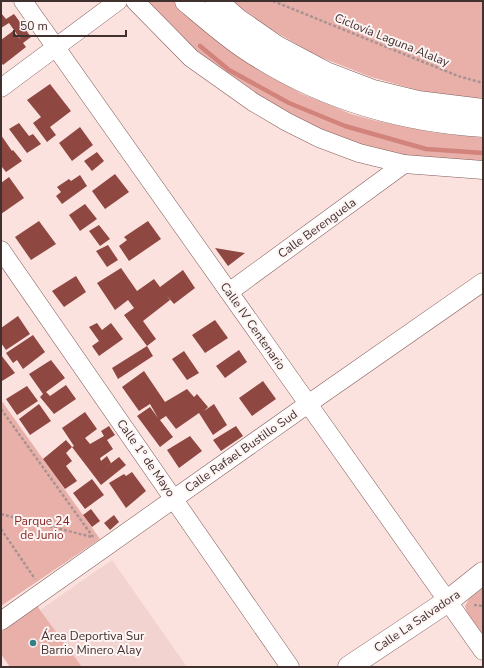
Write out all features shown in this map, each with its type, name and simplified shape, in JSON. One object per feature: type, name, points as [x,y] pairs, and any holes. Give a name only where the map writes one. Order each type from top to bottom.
[{"type":"main road","points":[[186,1],[225,34],[262,60],[291,76],[328,92],[367,106],[411,118],[449,124],[483,126]]},
{"type":"main road","points":[[216,1],[238,20],[277,47],[326,73],[373,91],[418,102],[483,110]]},
{"type":"main road","name":"Calle La Salvadora","points":[[349,667],[458,602],[483,573]]},
{"type":"street","name":"Calle IV Centenario","points":[[23,1],[308,404],[458,602],[483,651]]},
{"type":"street","points":[[1,88],[118,1]]},
{"type":"street","points":[[135,1],[191,58],[266,110],[319,138],[359,153],[404,164],[483,170]]},
{"type":"street","name":"Calle Berenguela","points":[[229,292],[404,164]]},
{"type":"street","name":"Calle 1° de Mayo","points":[[1,250],[290,667]]},
{"type":"street","name":"Calle Rafael Bustillo Sud","points":[[1,621],[483,282]]},
{"type":"path","name":"Ciclovía Laguna Alalay","points":[[273,1],[458,76],[483,83]]},
{"type":"path","points":[[1,409],[93,537],[1,514]]},
{"type":"path","points":[[1,529],[43,591]]},
{"type":"path","points":[[458,602],[483,606]]},
{"type":"shaded area","points":[[112,560],[187,667],[82,667],[40,610]]},
{"type":"green space","points":[[142,1],[175,1],[250,64],[302,94],[351,114],[377,121],[437,133],[483,138],[483,166],[413,158],[359,144],[319,129],[264,99],[205,60]]},
{"type":"green space","points":[[232,1],[483,1],[483,102],[431,94],[371,77],[315,55],[264,25]]},
{"type":"green space","name":"Parque 24 de Junio","points":[[1,400],[100,539],[1,606]]},
{"type":"green space","points":[[483,588],[483,635],[467,613],[465,606],[469,599]]},
{"type":"green space","name":"Área Deportiva Sur Barrio Minero Alay","points":[[37,605],[82,667],[10,667],[1,654],[1,632]]},
{"type":"building","points":[[1,13],[6,19],[14,14],[31,37],[23,43],[26,47],[3,65],[1,62],[1,40],[13,31],[21,40],[9,23],[1,28]]},
{"type":"building","points":[[50,84],[71,111],[50,127],[56,135],[47,142],[33,123],[41,117],[27,100]]},
{"type":"building","points":[[19,123],[29,136],[33,134],[41,144],[27,153],[9,129]]},
{"type":"building","points":[[80,127],[93,145],[72,161],[59,143]]},
{"type":"building","points":[[1,135],[12,151],[13,150],[22,161],[6,172],[2,167],[1,168]]},
{"type":"building","points":[[97,152],[104,161],[92,171],[84,161]]},
{"type":"building","points":[[115,174],[129,192],[105,209],[92,191]]},
{"type":"building","points":[[80,175],[87,186],[62,204],[56,196],[61,192],[57,187],[69,179],[71,181]]},
{"type":"building","points":[[9,177],[24,198],[1,214],[1,183]]},
{"type":"building","points":[[85,204],[97,219],[80,231],[69,215]]},
{"type":"building","points":[[39,221],[56,244],[31,260],[15,237]]},
{"type":"building","points":[[148,221],[161,239],[129,261],[119,246],[127,240],[124,237]]},
{"type":"building","points":[[99,225],[110,239],[100,246],[89,231]]},
{"type":"building","points":[[108,245],[118,260],[107,267],[96,251]]},
{"type":"building","points":[[215,248],[245,253],[228,266]]},
{"type":"building","points":[[121,268],[137,291],[154,279],[160,287],[183,270],[195,288],[174,304],[167,296],[170,300],[143,321],[156,339],[147,346],[124,315],[134,308],[128,300],[115,310],[97,283]]},
{"type":"building","points":[[76,276],[86,292],[64,307],[52,291]]},
{"type":"building","points":[[18,316],[30,334],[6,350],[1,343],[1,328]]},
{"type":"building","points":[[215,320],[228,338],[205,353],[192,335]]},
{"type":"building","points":[[97,323],[102,330],[111,323],[123,339],[99,356],[92,346],[99,341],[89,327]]},
{"type":"building","points":[[33,335],[45,352],[23,369],[17,360],[13,363],[6,353]]},
{"type":"building","points":[[147,346],[153,356],[118,379],[112,368]]},
{"type":"building","points":[[239,350],[247,362],[225,378],[216,366]]},
{"type":"building","points":[[184,351],[199,373],[187,380],[172,359]]},
{"type":"building","points":[[1,355],[15,373],[2,381],[1,379]]},
{"type":"building","points":[[51,360],[65,378],[46,392],[50,396],[66,385],[76,399],[54,414],[40,397],[43,394],[29,374]]},
{"type":"building","points":[[144,371],[165,402],[187,389],[194,397],[197,394],[208,407],[204,411],[214,404],[227,425],[213,435],[199,413],[176,429],[166,416],[160,420],[173,437],[160,447],[137,416],[150,407],[158,418],[150,404],[139,411],[122,387]]},
{"type":"building","points":[[263,381],[276,399],[252,416],[239,398]]},
{"type":"building","points":[[27,386],[38,401],[17,415],[6,399]]},
{"type":"building","points":[[39,404],[51,421],[30,435],[19,419]]},
{"type":"building","points":[[85,412],[97,429],[85,438],[90,444],[104,436],[101,431],[109,426],[115,435],[107,440],[113,449],[100,458],[101,461],[107,456],[111,463],[102,470],[119,457],[126,465],[101,485],[72,447],[74,446],[62,428]]},
{"type":"building","points":[[236,426],[243,436],[221,451],[213,440]]},
{"type":"building","points":[[190,436],[202,451],[179,468],[167,450]]},
{"type":"building","points":[[66,440],[72,447],[66,453],[72,461],[66,466],[77,481],[65,489],[43,459]]},
{"type":"building","points":[[132,472],[146,491],[126,508],[109,483],[124,474],[126,476]]},
{"type":"building","points":[[92,479],[104,495],[85,509],[73,493]]},
{"type":"building","points":[[91,509],[100,521],[92,527],[83,515]]},
{"type":"building","points":[[114,515],[119,522],[110,530],[104,523]]},
{"type":"waterway","points":[[200,46],[229,70],[289,103],[345,126],[426,149],[483,153]]},
{"type":"place","name":"Área Deportiva Sur Barrio Minero Alay","points":[[33,643]]}]
